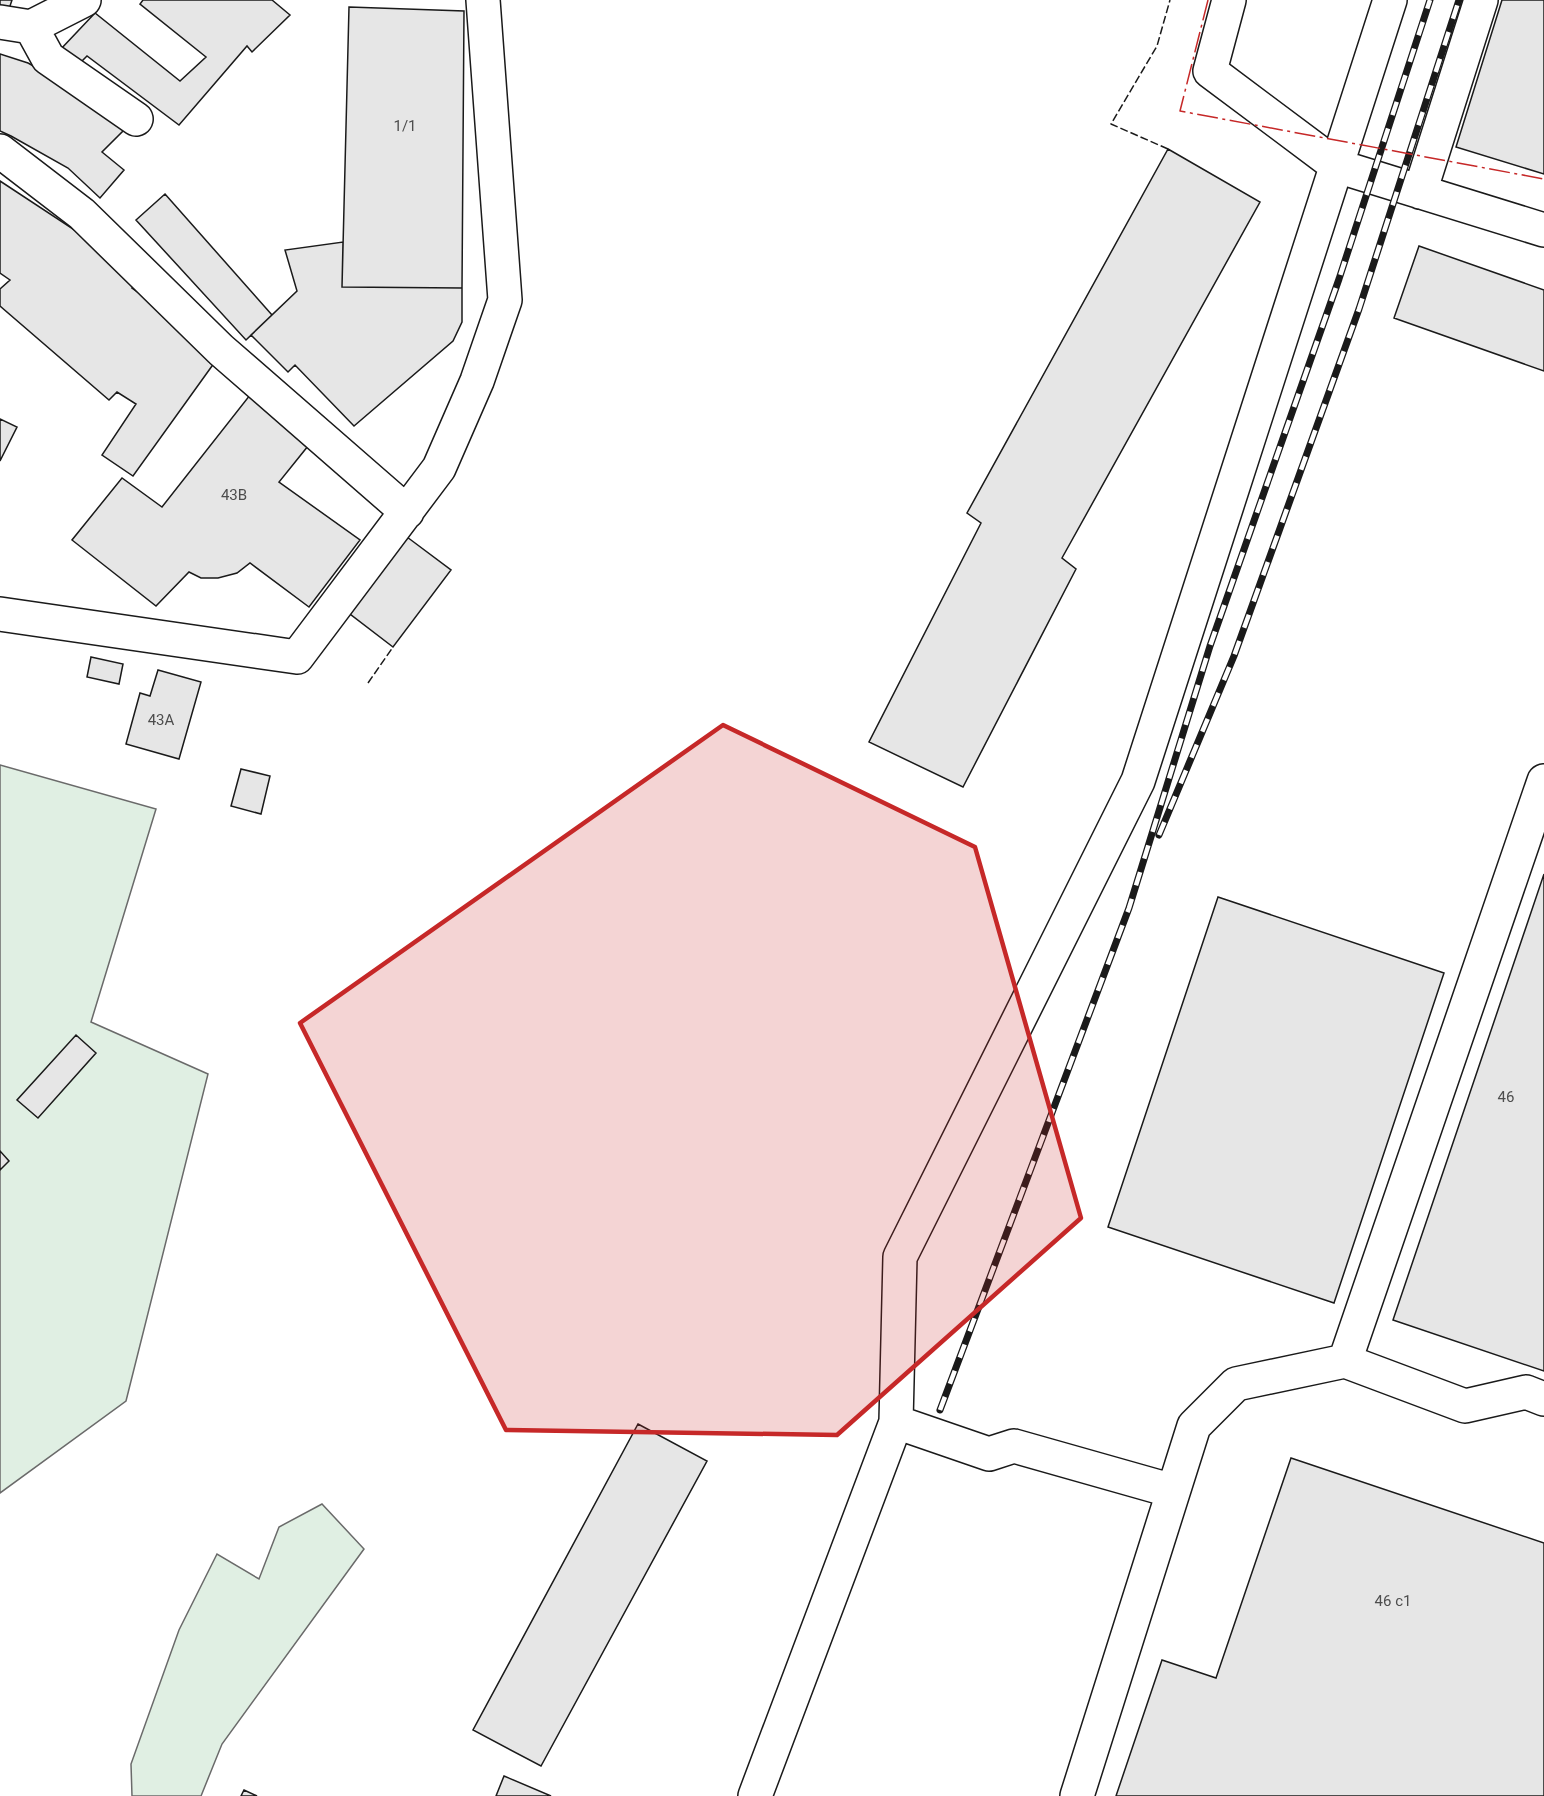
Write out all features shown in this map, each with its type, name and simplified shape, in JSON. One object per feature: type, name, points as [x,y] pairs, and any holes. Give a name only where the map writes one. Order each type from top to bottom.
[{"type":"lane","points":[[84,0],[15,24],[48,58],[136,119]]},
{"type":"lane","points":[[0,615],[297,657],[439,468],[477,381],[505,300],[483,0]]},
{"type":"lane","points":[[1229,0],[1210,71],[1337,166],[1544,230]]},
{"type":"lane","points":[[755,1796],[896,1422],[900,1257],[1138,781],[1390,0]]},
{"type":"lane","points":[[1420,192],[1481,0]]},
{"type":"lane","points":[[0,151],[82,214],[221,350],[407,512]]},
{"type":"lane","points":[[1345,1361],[1544,781]]},
{"type":"lane","points":[[1077,1796],[1194,1426],[1236,1384],[1345,1361],[1465,1406],[1526,1392],[1544,1399]]},
{"type":"lane","points":[[896,1422],[989,1454],[1014,1446],[1173,1491]]},
{"type":"highlighted area","points":[[723,725],[975,847],[1081,1218],[837,1435],[506,1430],[300,1023]]},
{"type":"green space","points":[[0,765],[156,809],[91,1022],[208,1074],[126,1401],[0,1493]]},
{"type":"green space","points":[[322,1504],[364,1549],[222,1744],[201,1796],[132,1796],[131,1764],[179,1630],[217,1554],[259,1579],[279,1527]]},
{"type":"building","points":[[0,0],[12,0],[9,9],[0,8]]},
{"type":"building","points":[[143,0],[272,0],[290,15],[252,52],[247,46],[179,125],[87,56],[78,65],[60,50],[95,13],[180,81],[206,57],[140,4]]},
{"type":"building","points":[[1502,0],[1544,0],[1544,174],[1456,147]]},
{"type":"building","points":[[349,7],[464,11],[462,288],[342,287]]},
{"type":"building","points":[[0,54],[28,63],[72,87],[125,129],[102,152],[124,170],[100,198],[68,168],[0,131]]},
{"type":"building","points":[[1168,149],[1260,202],[1062,558],[1076,569],[963,787],[869,742],[981,523],[967,513]]},
{"type":"building","points":[[0,181],[99,246],[138,280],[132,288],[170,315],[217,359],[133,476],[102,455],[136,404],[117,392],[109,400],[0,306],[0,289],[10,280],[0,273]]},
{"type":"building","points":[[165,194],[272,315],[246,340],[136,220]]},
{"type":"building","points":[[343,242],[342,287],[462,288],[462,322],[453,341],[354,426],[295,365],[288,372],[251,335],[297,291],[285,250]]},
{"type":"building","points":[[1419,246],[1544,290],[1544,371],[1394,318]]},
{"type":"building","points":[[250,395],[308,446],[279,482],[360,540],[309,607],[250,563],[237,573],[218,578],[201,578],[189,572],[156,606],[72,540],[122,478],[162,507]]},
{"type":"building","points":[[0,419],[17,427],[0,461]]},
{"type":"building","points":[[407,537],[451,570],[393,647],[350,614]]},
{"type":"building","points":[[91,657],[123,664],[119,684],[87,677]]},
{"type":"building","points":[[158,670],[201,682],[179,759],[126,744],[140,693],[150,696]]},
{"type":"building","points":[[241,769],[270,776],[261,814],[231,806]]},
{"type":"building","points":[[1544,874],[1544,1371],[1393,1320]]},
{"type":"building","points":[[1218,897],[1444,973],[1334,1303],[1108,1227]]},
{"type":"building","points":[[76,1035],[96,1053],[38,1118],[17,1100]]},
{"type":"building","points":[[0,1151],[9,1161],[0,1170]]},
{"type":"building","points":[[638,1424],[707,1461],[541,1766],[473,1730]]},
{"type":"building","points":[[1291,1458],[1544,1543],[1544,1796],[1116,1796],[1162,1660],[1216,1678]]},
{"type":"building","points":[[504,1776],[551,1796],[496,1796]]},
{"type":"building","points":[[244,1790],[257,1796],[241,1796]]},
{"type":"railway","points":[[940,1410],[1129,908],[1210,646],[1339,279],[1430,0]]},
{"type":"railway","points":[[1159,835],[1234,656],[1359,309],[1459,0]]},
{"type":"fence","points":[[1168,149],[1111,124],[1157,46],[1170,0]]},
{"type":"fence","points":[[368,683],[393,647]]},
{"type":"power","points":[[1208,0],[1180,111],[1544,179]]}]
